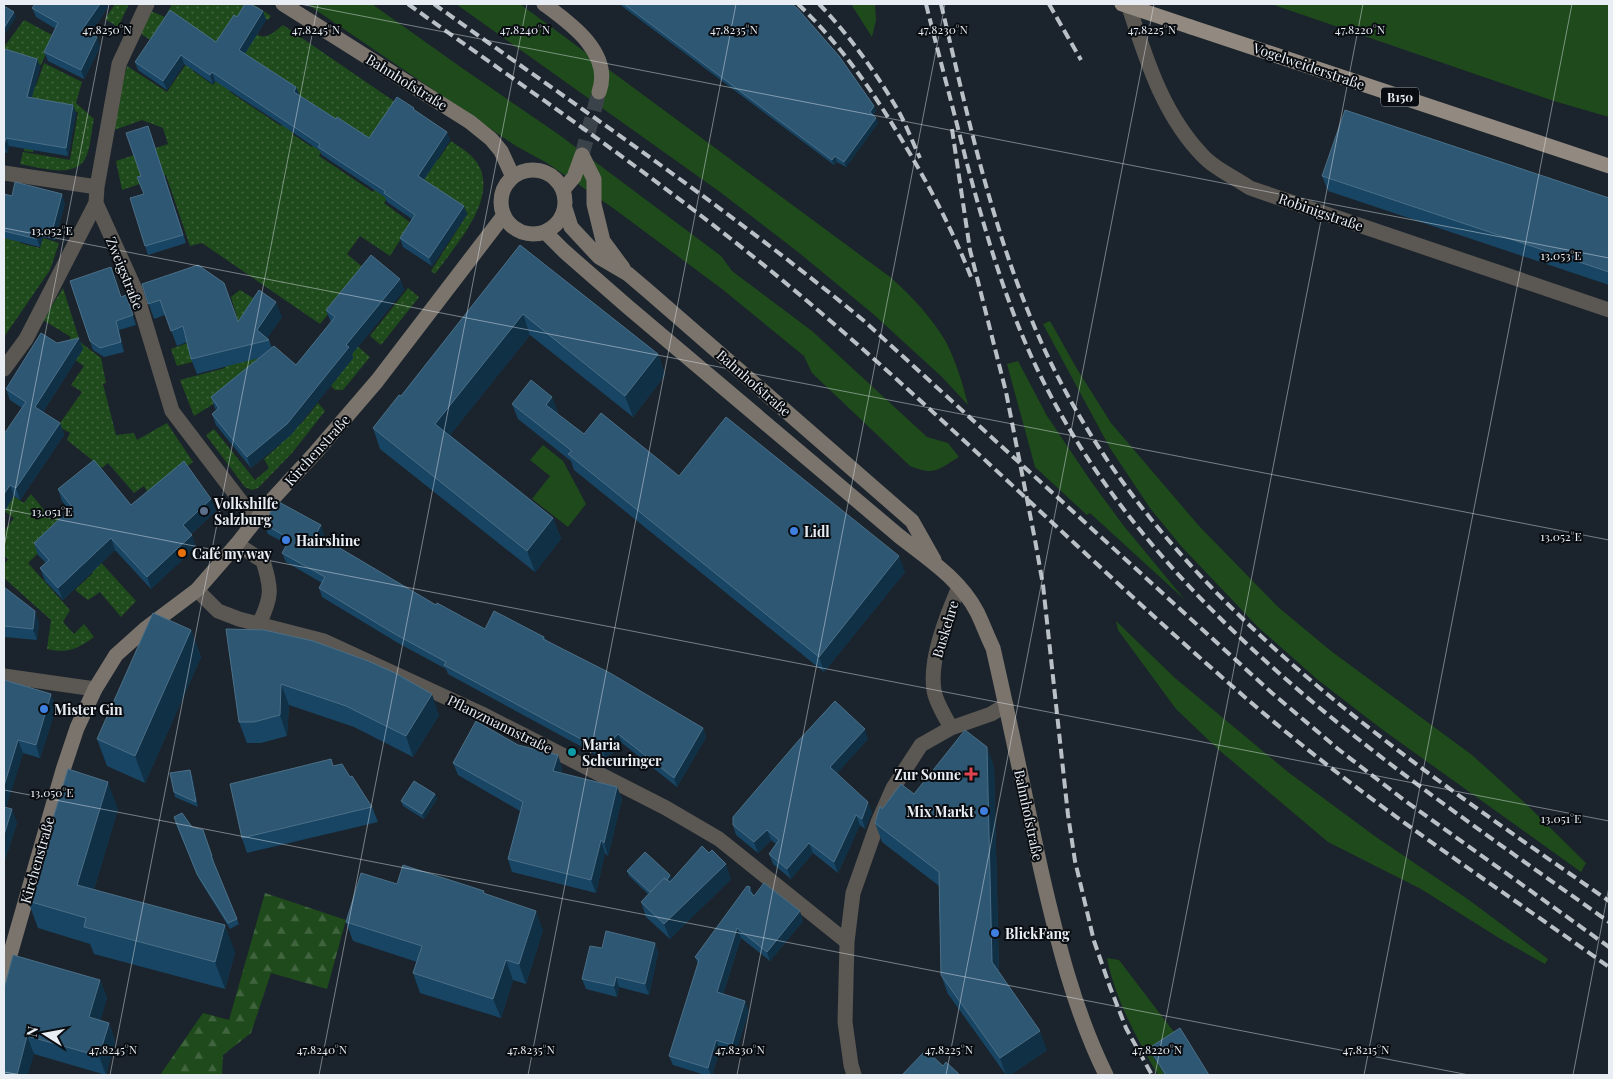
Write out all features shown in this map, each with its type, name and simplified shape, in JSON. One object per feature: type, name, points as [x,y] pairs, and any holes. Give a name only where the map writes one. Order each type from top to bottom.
[{"type":"main road","name":"Bahnhofstraße","points":[[283,4],[470,122],[491,138],[501,151],[513,177]]},
{"type":"main road","points":[[544,4],[568,22],[587,41],[597,57],[602,75],[602,85],[599,92]]},
{"type":"main road","name":"Vogelweiderstraße","points":[[1122,4],[1609,166]]},
{"type":"main road","points":[[565,208],[561,218],[545,232],[536,234],[526,233],[510,224],[504,215],[502,194],[506,185],[513,177],[531,170],[541,171],[550,175],[563,190],[574,177],[582,155],[594,179],[594,204],[603,241],[628,274]]},
{"type":"main road","name":"Bahnhofstraße","points":[[563,190],[565,208],[571,227],[599,257],[628,274],[912,521],[938,566]]},
{"type":"main road","name":"Kirchenstraße","points":[[4,976],[63,770],[77,728],[95,689],[116,655],[144,629],[197,590],[255,520],[377,381],[504,215]]},
{"type":"main road","name":"Bahnhofstraße","points":[[545,232],[628,307],[899,536],[938,566],[959,587],[977,611],[992,648],[1055,928],[1078,1009],[1093,1050],[1106,1075]]},
{"type":"street","name":"Zweigstraße","points":[[147,4],[119,64],[97,187],[96,203],[135,289],[172,411],[255,520]]},
{"type":"street","name":"Robinigstraße","points":[[1128,4],[1144,54],[1160,93],[1184,135],[1206,160],[1250,188],[1609,310]]},
{"type":"street","points":[[4,173],[97,187]]},
{"type":"street","points":[[4,369],[26,338],[96,203]]},
{"type":"street","points":[[237,544],[263,561],[270,584],[267,606],[259,624]]},
{"type":"street","name":"Buskehre","points":[[952,728],[934,691],[935,658],[949,611],[959,587]]},
{"type":"street","name":"Pflanzmannstraße","points":[[197,590],[218,611],[238,619],[324,641],[482,714],[666,808],[718,839],[847,942]]},
{"type":"street","points":[[4,676],[95,689]]},
{"type":"street","points":[[854,1075],[845,1022],[847,942],[854,893],[878,822],[893,788],[921,745],[952,728],[991,714],[1006,705]]},
{"type":"green space","points":[[115,4],[129,4],[118,27],[105,19]]},
{"type":"green space","points":[[172,4],[253,4],[271,16],[268,20],[248,8],[230,34],[247,46],[256,34],[267,36],[283,25],[398,104],[385,125],[438,160],[451,141],[473,157],[482,174],[483,189],[480,204],[473,220],[435,274],[431,271],[468,213],[436,191],[413,220],[408,216],[425,190],[403,176],[384,203],[411,223],[390,256],[360,236],[347,254],[365,269],[320,324],[202,243],[190,246],[166,175],[122,190],[116,161],[168,144],[163,128],[142,120],[114,130],[112,128],[127,66],[167,92],[199,45],[207,51],[193,71],[213,85],[230,59],[173,18],[155,43],[141,34],[151,11],[165,17]],"holes":[[[250,62],[394,161],[373,192],[319,156],[327,143],[318,137],[312,147],[292,134],[297,125],[287,117],[281,126],[230,92],[241,75],[228,64],[242,74]]]},
{"type":"green space","points":[[307,4],[372,4],[558,134],[721,256],[732,271],[812,331],[927,437],[948,443],[959,457],[931,471],[910,466],[812,373],[804,356],[722,289],[613,208],[547,163],[516,146]]},
{"type":"green space","points":[[456,4],[520,4],[890,277],[921,307],[946,342],[959,373],[968,405],[942,377],[872,313],[798,252],[720,192]]},
{"type":"green space","points":[[851,4],[875,4],[876,20],[872,37]]},
{"type":"green space","points":[[1271,4],[1609,4],[1609,117],[1554,101]]},
{"type":"green space","points":[[24,20],[54,36],[41,65],[8,55],[4,68],[4,47]]},
{"type":"green space","points":[[44,63],[82,82],[76,103],[94,119],[86,157],[81,164],[74,168],[56,170],[20,164],[23,152],[70,160],[78,112],[42,106],[33,152],[24,151],[30,116],[4,77],[36,86]]},
{"type":"green space","points":[[4,236],[21,240],[20,243],[40,248],[43,238],[59,243],[50,270],[4,337]]},
{"type":"green space","points":[[63,288],[80,342],[101,358],[106,383],[103,384],[116,435],[134,433],[137,440],[167,423],[193,462],[148,493],[144,486],[134,493],[108,463],[102,468],[67,440],[70,433],[58,426],[82,392],[71,385],[84,366],[62,351],[71,337],[43,320]]},
{"type":"green space","points":[[408,288],[419,297],[381,345],[370,336]]},
{"type":"green space","points":[[240,290],[263,304],[263,351],[252,366],[261,393],[301,424],[318,403],[325,411],[292,453],[258,488],[252,490],[245,487],[206,435],[214,429],[255,480],[269,468],[264,459],[281,444],[236,390],[194,416],[180,380],[225,368],[221,354],[177,366],[171,349],[239,324],[231,297]]},
{"type":"green space","points":[[1050,321],[1111,423],[1199,526],[1278,607],[1331,651],[1472,755],[1524,802],[1586,863],[1581,872],[1383,730],[1318,680],[1258,627],[1181,546],[1150,508],[1110,448],[1043,324]]},
{"type":"green space","points":[[339,330],[370,357],[343,390],[335,390],[331,386],[353,358],[330,339]]},
{"type":"green space","points":[[1018,361],[1047,416],[1090,480],[1123,525],[1185,600],[1090,513],[1087,515],[1035,467],[1007,364]]},
{"type":"green space","points":[[543,445],[563,461],[586,504],[568,527],[532,499],[550,476],[530,460]]},
{"type":"green space","points":[[4,490],[24,503],[31,494],[49,516],[55,512],[136,601],[121,617],[100,592],[88,600],[75,590],[93,573],[57,535],[28,563],[70,610],[63,622],[74,634],[84,624],[94,637],[82,645],[67,651],[47,649],[51,620],[4,578],[4,565],[8,559],[4,556],[4,531],[14,518],[4,511]]},
{"type":"green space","points":[[1116,621],[1175,678],[1288,772],[1376,837],[1469,900],[1548,959],[1545,964],[1499,938],[1421,889],[1328,842],[1219,750],[1176,709],[1118,630]]},
{"type":"green space","points":[[265,893],[346,920],[327,989],[271,973],[251,1033],[223,1055],[222,1075],[160,1075],[203,1013],[229,1020]]},
{"type":"green space","points":[[1107,958],[1119,960],[1177,1036],[1151,1053],[1165,1075],[1158,1075],[1135,1033],[1115,989]]},
{"type":"building","points":[[35,4],[100,4],[82,30],[97,37],[81,70],[44,52],[58,23],[32,8]]},
{"type":"building","points":[[245,4],[250,4],[263,11],[239,50],[296,87],[294,92],[336,119],[337,117],[369,138],[397,97],[447,132],[418,176],[464,206],[429,258],[400,238],[415,215],[384,193],[385,191],[318,147],[320,144],[212,72],[210,75],[181,55],[163,81],[135,62],[170,10],[216,42],[234,15],[237,17]]},
{"type":"building","points":[[624,4],[792,4],[839,56],[874,106],[870,112],[876,118],[844,162],[835,156],[832,160]]},
{"type":"building","points":[[4,6],[14,12],[4,28]]},
{"type":"building","points":[[5,49],[37,59],[27,97],[73,105],[66,148],[6,138],[4,145]]},
{"type":"building","points":[[1345,110],[1609,198],[1609,272],[1322,176]]},
{"type":"building","points":[[148,126],[183,235],[145,246],[130,198],[144,194],[137,177],[141,176],[126,133]]},
{"type":"building","points":[[15,182],[62,194],[52,232],[40,229],[37,239],[4,231],[4,194],[12,196]]},
{"type":"building","points":[[520,245],[658,354],[625,396],[523,314],[435,424],[553,518],[527,551],[373,428],[399,395],[401,396]]},
{"type":"building","points":[[371,255],[400,279],[346,345],[349,347],[287,424],[247,457],[212,414],[219,408],[211,397],[274,346],[296,365],[335,317],[326,310]]},
{"type":"building","points":[[198,265],[224,283],[238,322],[259,290],[276,302],[257,330],[269,340],[191,359],[183,326],[171,331],[160,300],[148,304],[142,284]]},
{"type":"building","points":[[111,267],[121,297],[126,295],[133,315],[116,321],[121,342],[100,348],[90,341],[70,281]]},
{"type":"building","points":[[41,333],[57,343],[79,338],[35,407],[60,423],[16,488],[10,485],[4,494],[4,434],[26,402],[6,389]]},
{"type":"building","points":[[531,380],[552,397],[546,405],[584,434],[601,413],[679,476],[726,417],[899,556],[819,657],[568,454],[572,451],[512,404]]},
{"type":"building","points":[[94,460],[131,505],[184,461],[211,499],[183,525],[192,535],[147,577],[111,538],[58,588],[40,568],[49,560],[34,543],[72,507],[58,489]]},
{"type":"building","points":[[277,501],[321,525],[316,534],[436,605],[437,603],[485,629],[494,611],[544,637],[543,639],[610,673],[703,728],[674,778],[618,734],[603,751],[444,665],[446,662],[319,588],[325,577],[282,553],[290,539],[264,524]]},
{"type":"building","points":[[4,587],[35,611],[33,629],[4,626]]},
{"type":"building","points":[[153,613],[191,630],[135,756],[97,739]]},
{"type":"building","points":[[226,629],[264,630],[313,641],[395,673],[432,694],[406,736],[346,706],[281,684],[280,715],[254,722],[239,722]]},
{"type":"building","points":[[4,680],[51,694],[36,745],[18,740],[4,786]]},
{"type":"building","points":[[835,701],[865,729],[830,767],[868,802],[862,819],[856,815],[834,862],[809,843],[787,869],[769,854],[779,840],[767,830],[754,842],[733,825],[733,817]]},
{"type":"building","points":[[476,721],[518,745],[558,755],[553,771],[617,787],[604,843],[601,840],[591,880],[508,859],[523,802],[453,763]]},
{"type":"building","points":[[965,730],[987,747],[992,962],[1040,1031],[1000,1058],[941,975],[939,872],[875,823],[880,806],[882,809],[901,784],[914,794]]},
{"type":"building","points":[[331,759],[333,766],[342,764],[372,807],[242,838],[230,784]]},
{"type":"building","points":[[68,769],[108,782],[77,885],[225,925],[215,962],[84,927],[86,918],[28,901]]},
{"type":"building","points":[[190,770],[196,802],[174,792],[170,773]]},
{"type":"building","points":[[414,781],[435,794],[422,814],[401,801]]},
{"type":"building","points":[[4,807],[12,809],[4,835]]},
{"type":"building","points":[[182,813],[192,827],[203,830],[211,856],[237,919],[228,923],[197,874],[174,817]]},
{"type":"building","points":[[702,846],[709,853],[712,850],[726,864],[664,924],[641,902],[664,878],[670,882]]},
{"type":"building","points":[[645,852],[670,875],[667,880],[664,878],[650,892],[627,871]]},
{"type":"building","points":[[403,865],[484,891],[483,893],[536,911],[519,964],[506,960],[493,999],[413,973],[422,946],[346,922],[361,873],[397,884]]},
{"type":"building","points":[[764,883],[800,911],[767,952],[737,928],[717,992],[745,1001],[732,1045],[716,1040],[708,1068],[669,1056],[699,960],[695,957],[747,886],[750,887],[749,891],[754,896]]},
{"type":"building","points":[[606,931],[655,943],[645,984],[616,977],[614,986],[582,979],[590,946],[602,948]]},
{"type":"building","points":[[13,955],[100,980],[89,1017],[109,1023],[99,1056],[27,1036],[17,1075],[4,1075],[4,989]]},
{"type":"building","points":[[1180,1028],[1209,1075],[1166,1075],[1149,1048]]},
{"type":"building","points":[[926,1050],[943,1066],[946,1062],[960,1075],[902,1075]]},
{"type":"tunnel","points":[[582,155],[599,92]]},
{"type":"railway","points":[[408,4],[644,173],[737,243],[902,384],[1194,653],[1296,740],[1428,840],[1609,967]]},
{"type":"railway","points":[[434,4],[651,158],[811,278],[863,320],[1272,693],[1338,749],[1404,800],[1609,947]]},
{"type":"railway","points":[[798,4],[857,71],[882,108],[933,194],[971,277]]},
{"type":"railway","points":[[819,4],[852,42],[882,84],[899,112],[920,158]]},
{"type":"railway","points":[[926,4],[980,210],[1003,285],[1022,334],[1032,358],[1081,448],[1140,530],[1208,606],[1282,676],[1361,741],[1443,804],[1609,922]]},
{"type":"railway","points":[[941,4],[981,168],[1019,289],[1035,328],[1082,421],[1140,505],[1206,582],[1280,654],[1359,720],[1441,782],[1609,901]]},
{"type":"railway","points":[[1049,4],[1081,60]]},
{"type":"railway","points":[[952,129],[970,250],[1006,392],[1043,585],[1068,815],[1075,861],[1094,941],[1110,987],[1126,1028],[1152,1075]]},
{"type":"place","name":"Volkshilfe Salzburg","points":[[204,511]]},
{"type":"place","name":"Lidl","points":[[794,531]]},
{"type":"place","name":"Hairshine","points":[[286,540]]},
{"type":"place","name":"Café my way","points":[[182,553]]},
{"type":"place","name":"Mister Gin","points":[[44,709]]},
{"type":"place","name":"Maria Scheuringer","points":[[572,752]]},
{"type":"place","name":"Zur Sonne","points":[[971,774]]},
{"type":"place","name":"Mix Markt","points":[[984,811]]},
{"type":"place","name":"BlickFang","points":[[995,933]]}]
